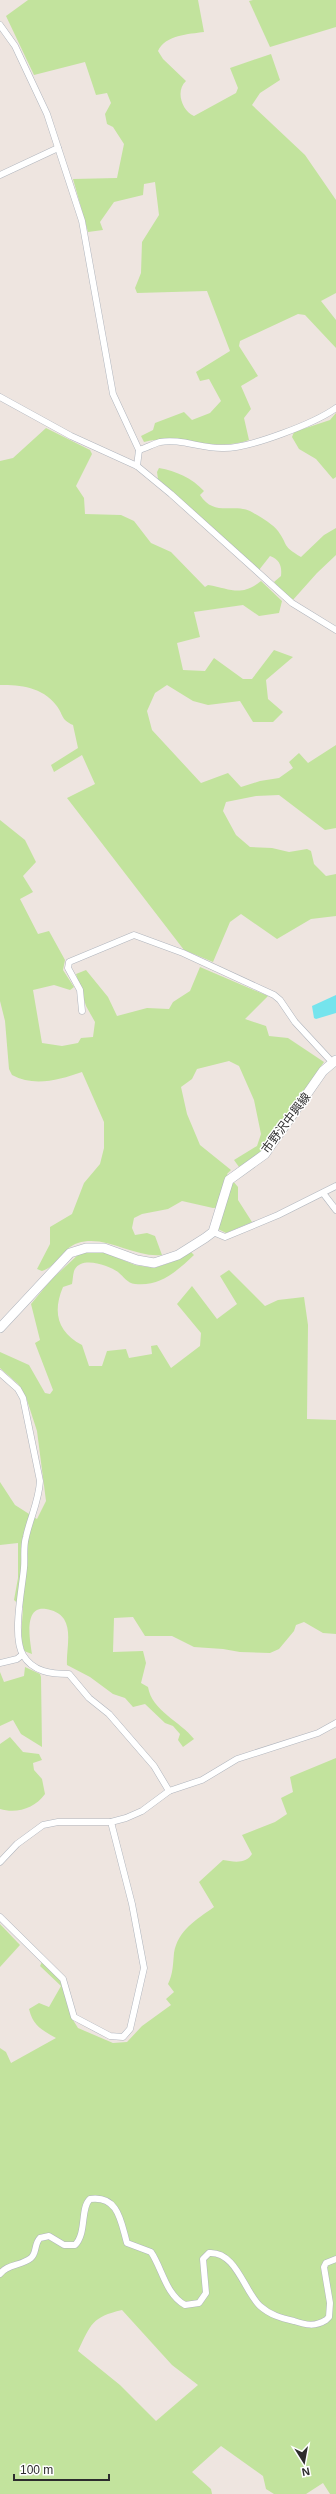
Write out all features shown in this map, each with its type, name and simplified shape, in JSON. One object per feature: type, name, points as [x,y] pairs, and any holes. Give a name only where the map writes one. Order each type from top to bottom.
[{"type":"main road","name":"市野沢中興線","points":[[213,1232],[229,1180],[264,1154],[323,1071],[334,1061]]},
{"type":"main road","points":[[0,1328],[70,1253],[94,1247],[104,1248],[137,1260],[154,1263],[178,1255],[213,1232]]},
{"type":"street","points":[[0,25],[14,46],[47,114],[82,221],[113,394],[139,450],[137,466]]},
{"type":"street","points":[[0,175],[58,148]]},
{"type":"street","points":[[0,397],[71,436],[137,466],[171,494],[292,603],[336,630]]},
{"type":"street","points":[[139,450],[159,442],[224,448],[239,446],[318,420],[336,408]]},
{"type":"street","points":[[82,1011],[80,990],[68,968],[69,962],[134,935],[274,995],[280,1000],[300,1028],[334,1061]]},
{"type":"street","points":[[213,1232],[225,1237],[278,1215],[336,1186]]},
{"type":"street","points":[[323,1193],[336,1210]]},
{"type":"street","points":[[0,1373],[18,1390],[23,1398],[40,1481],[39,1494],[25,1540],[19,1618],[19,1639],[22,1655],[39,1670],[50,1674],[68,1674],[89,1698],[109,1714],[154,1766],[169,1791]]},
{"type":"street","points":[[0,1664],[17,1659],[22,1655]]},
{"type":"street","points":[[0,1862],[17,1844],[43,1825],[58,1822],[111,1822],[126,1818],[142,1811],[169,1791],[202,1780],[237,1759],[318,1733],[336,1723]]},
{"type":"street","points":[[0,1917],[63,1979],[74,2017],[110,2036],[117,2038],[123,2037],[130,2029],[144,1968],[132,1904],[111,1822]]},
{"type":"street","points":[[0,2274],[6,2267],[20,2264],[31,2258],[40,2238],[49,2236],[64,2245],[75,2245],[81,2236],[86,2205],[90,2199],[97,2198],[109,2202],[116,2207],[127,2243],[151,2252],[170,2289],[177,2298],[185,2304],[199,2303],[206,2293],[203,2259],[209,2253],[214,2252],[225,2258],[264,2309],[274,2316],[310,2326],[319,2324],[326,2320],[330,2311],[324,2267],[326,2263],[336,2259]]},
{"type":"green space","points":[[28,0],[198,0],[204,32],[172,38],[161,46],[158,51],[163,59],[186,81],[181,90],[181,100],[186,110],[194,116],[236,93],[238,88],[230,68],[271,54],[280,80],[260,93],[252,105],[305,155],[336,200],[336,293],[321,301],[336,320],[336,348],[305,315],[298,314],[240,341],[239,346],[258,376],[241,386],[251,409],[244,418],[249,440],[222,445],[171,440],[144,442],[141,436],[153,430],[155,423],[184,412],[192,420],[210,413],[221,401],[209,379],[200,381],[196,372],[230,351],[207,291],[137,293],[135,288],[141,273],[142,242],[159,215],[155,182],[144,184],[143,195],[114,202],[100,222],[103,230],[88,232],[73,179],[117,178],[124,144],[113,127],[107,124],[105,114],[111,103],[107,93],[96,95],[85,62],[34,75],[6,16]]},
{"type":"green space","points":[[336,0],[336,27],[270,47],[249,1]]},
{"type":"green space","points":[[336,413],[336,477],[333,479],[316,459],[299,449],[292,437],[294,432],[330,420]]},
{"type":"green space","points":[[46,428],[90,450],[92,454],[76,486],[84,498],[85,514],[121,515],[134,521],[151,543],[171,552],[205,587],[208,585],[230,590],[242,590],[248,589],[261,581],[282,601],[279,613],[259,616],[243,605],[194,612],[200,637],[177,643],[183,670],[205,671],[214,658],[243,679],[252,679],[274,650],[293,657],[266,680],[268,699],[283,712],[273,722],[253,722],[240,701],[208,705],[193,701],[167,685],[155,693],[147,711],[152,730],[201,783],[228,773],[241,787],[260,781],[279,778],[293,768],[289,762],[299,753],[308,763],[336,745],[336,828],[325,830],[279,795],[256,796],[226,802],[223,811],[236,835],[250,847],[272,848],[289,852],[307,849],[311,851],[314,864],[326,876],[336,874],[336,916],[311,919],[277,939],[241,914],[230,922],[213,962],[184,950],[67,798],[95,784],[82,755],[54,772],[51,765],[78,748],[73,725],[64,719],[56,705],[44,694],[31,688],[0,685],[0,461],[13,458]]},
{"type":"green space","points":[[159,468],[178,473],[194,482],[204,491],[200,495],[205,502],[211,506],[217,508],[243,509],[261,517],[276,528],[286,545],[301,557],[324,535],[336,528],[336,555],[317,573],[292,601],[274,582],[281,576],[281,566],[278,561],[270,556],[259,570],[158,479],[157,472]]},
{"type":"green space","points":[[0,820],[25,840],[36,862],[23,876],[33,892],[20,899],[38,934],[49,931],[65,960],[63,970],[74,987],[70,990],[54,985],[33,990],[42,1043],[62,1046],[78,1043],[81,1038],[93,1037],[95,1022],[86,1006],[76,974],[86,970],[108,997],[117,1016],[147,1008],[169,1009],[173,1002],[190,991],[200,967],[268,996],[245,1019],[266,1026],[269,1036],[288,1038],[324,1062],[261,1153],[239,1167],[234,1160],[257,1146],[261,1134],[254,1100],[239,1066],[229,1061],[197,1069],[192,1079],[181,1087],[187,1114],[200,1145],[231,1170],[227,1174],[238,1187],[238,1200],[252,1222],[226,1233],[218,1229],[224,1207],[213,1208],[182,1201],[168,1209],[142,1214],[134,1218],[132,1228],[135,1235],[147,1233],[155,1236],[162,1255],[151,1255],[109,1244],[88,1241],[72,1245],[52,1266],[47,1269],[42,1271],[37,1269],[50,1244],[50,1227],[72,1214],[84,1183],[100,1164],[104,1148],[104,1122],[82,1072],[56,1080],[29,1081],[12,1075],[9,1069],[5,1021],[0,1001]]},
{"type":"green space","points":[[81,1252],[103,1252],[135,1265],[154,1268],[172,1262],[191,1252],[194,1255],[168,1277],[152,1283],[144,1284],[135,1284],[130,1282],[114,1269],[96,1263],[89,1262],[78,1265],[74,1270],[72,1284],[63,1287],[58,1305],[58,1313],[59,1321],[67,1334],[82,1345],[89,1366],[102,1366],[107,1351],[126,1349],[129,1358],[152,1354],[151,1346],[157,1345],[171,1368],[200,1346],[201,1333],[177,1304],[192,1286],[217,1319],[237,1304],[220,1276],[229,1270],[265,1306],[278,1300],[304,1297],[308,1325],[307,1419],[336,1420],[336,1634],[323,1633],[304,1622],[296,1625],[294,1631],[279,1649],[270,1653],[240,1652],[194,1647],[172,1636],[145,1636],[133,1617],[114,1618],[113,1652],[143,1651],[146,1663],[141,1683],[148,1687],[155,1703],[194,1739],[183,1747],[178,1740],[180,1734],[173,1726],[165,1723],[145,1704],[133,1707],[125,1698],[113,1694],[90,1677],[67,1665],[68,1630],[64,1619],[58,1613],[46,1609],[39,1609],[34,1613],[31,1618],[29,1633],[32,1654],[24,1651],[21,1637],[23,1608],[14,1600],[18,1578],[18,1543],[0,1545],[0,1482],[15,1505],[37,1519],[46,1501],[37,1431],[26,1397],[18,1384],[0,1368],[0,1352],[29,1365],[45,1393],[50,1394],[53,1390],[35,1343],[40,1340],[31,1304],[51,1280]]},
{"type":"green space","points":[[25,1667],[40,1674],[41,1677],[42,1747],[21,1734],[13,1720],[0,1726],[0,1672],[4,1682],[24,1676]]},
{"type":"green space","points":[[10,1737],[23,1752],[39,1754],[42,1760],[33,1763],[34,1770],[42,1779],[45,1794],[31,1806],[25,1809],[13,1811],[0,1809],[0,1744]]},
{"type":"green space","points":[[336,1758],[336,2494],[330,2494],[323,2483],[306,2494],[274,2494],[266,2489],[263,2476],[221,2446],[192,2472],[211,2489],[212,2494],[0,2494],[0,2048],[6,2052],[11,2063],[56,2038],[42,2030],[36,2024],[29,2009],[39,2003],[49,2007],[61,1986],[40,1966],[42,1962],[60,1979],[73,2020],[78,2028],[113,2043],[127,2042],[142,2026],[171,2005],[166,1999],[174,1992],[168,1984],[172,1973],[174,1953],[179,1938],[189,1926],[214,1907],[199,1882],[223,1860],[239,1862],[243,1861],[252,1854],[242,1835],[275,1822],[287,1814],[281,1798],[293,1792],[290,1777]],"holes":[[[122,2310],[172,2365],[198,2385],[156,2421],[120,2385],[78,2351],[86,2334],[98,2319]]]},
{"type":"green space","points":[[0,1924],[20,1945],[0,1967]]},
{"type":"water","points":[[336,995],[336,1013],[316,1019],[314,1018],[312,1006]]}]
